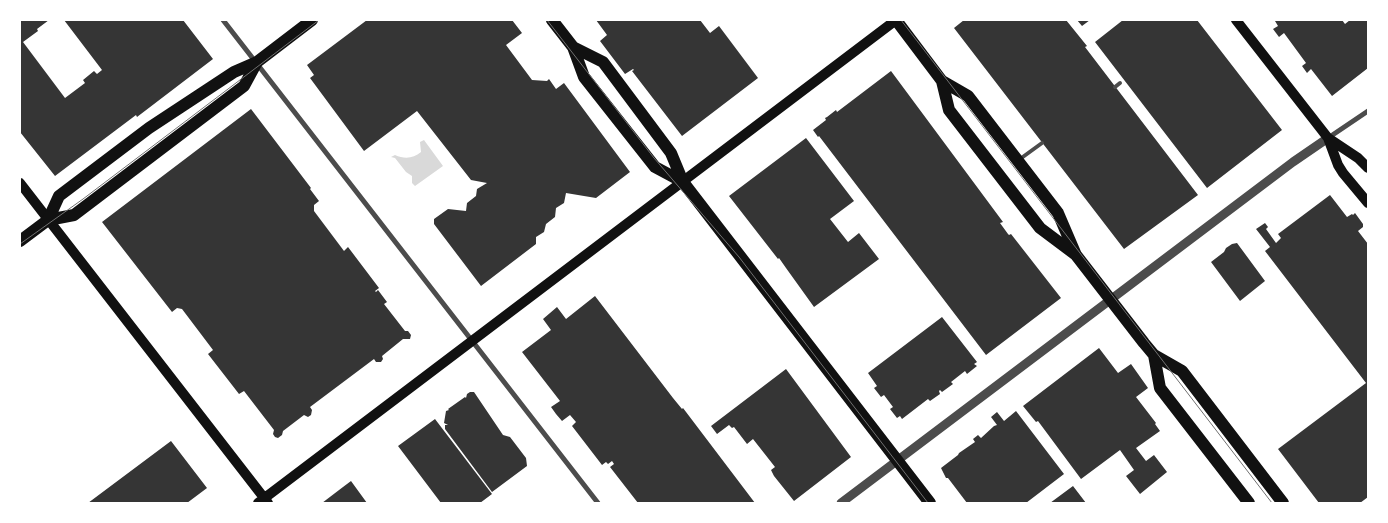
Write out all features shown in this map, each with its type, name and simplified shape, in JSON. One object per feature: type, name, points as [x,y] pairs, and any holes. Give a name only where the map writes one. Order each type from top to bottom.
[{"type":"main road","points":[[48,220],[58,196],[149,128],[234,72],[256,62],[312,20]]},
{"type":"main road","points":[[552,20],[573,47],[584,77],[655,167],[683,182]]},
{"type":"main road","points":[[20,184],[263,502],[473,340],[896,20],[942,80],[968,96],[1058,213],[1076,255]]},
{"type":"main road","points":[[1236,20],[1328,138],[1338,166],[1368,202]]},
{"type":"main road","points":[[573,47],[603,62],[672,153],[683,182],[930,503]]},
{"type":"main road","points":[[20,241],[48,220],[74,215],[244,86],[256,62]]},
{"type":"main road","points":[[942,80],[948,110],[1040,228],[1076,255],[1154,356],[1182,371],[1283,503]]},
{"type":"main road","points":[[1328,138],[1358,158],[1368,168]]},
{"type":"main road","points":[[1154,356],[1160,388],[1249,503]]},
{"type":"street","points":[[223,20],[598,503]]},
{"type":"street","points":[[842,503],[1293,162],[1368,110]]},
{"type":"lane","points":[[1115,87],[1120,83]]},
{"type":"lane","points":[[1018,161],[1042,143]]},
{"type":"shaded area","points":[[424,140],[443,166],[415,186],[412,183],[412,176],[406,172],[395,158],[391,157],[395,155],[405,158],[415,156],[421,152],[420,142]]},
{"type":"building","points":[[20,20],[49,20],[23,42],[65,98],[85,83],[83,80],[94,71],[97,74],[102,70],[64,20],[183,20],[213,59],[55,176],[20,132]]},
{"type":"building","points":[[367,20],[512,20],[522,33],[506,45],[532,80],[547,81],[549,79],[556,89],[564,83],[630,172],[596,198],[566,193],[564,203],[556,208],[555,217],[546,224],[544,232],[536,237],[536,244],[481,286],[434,224],[434,219],[448,209],[466,211],[467,203],[476,196],[477,189],[487,183],[471,180],[417,111],[364,151],[310,78],[314,75],[307,65]]},
{"type":"building","points":[[596,20],[700,20],[710,33],[719,26],[758,78],[682,136],[632,71],[634,70],[625,74],[600,41],[607,35]]},
{"type":"building","points":[[964,20],[1066,20],[1198,195],[1124,249],[954,28]]},
{"type":"building","points":[[1077,20],[1090,20],[1082,26]]},
{"type":"building","points":[[1123,20],[1197,20],[1282,130],[1207,188],[1095,42]]},
{"type":"building","points":[[1276,20],[1342,20],[1345,24],[1350,20],[1368,20],[1368,68],[1332,96],[1311,69],[1307,73],[1302,66],[1306,63],[1284,33],[1279,37],[1273,29],[1278,26]]},
{"type":"building","points":[[891,71],[1003,222],[1000,223],[1008,234],[1011,234],[1061,298],[986,355],[813,130],[826,120],[825,118],[836,110],[837,112]]},
{"type":"building","points":[[251,109],[311,188],[319,201],[314,205],[314,211],[344,251],[348,247],[379,288],[375,291],[378,290],[387,302],[384,304],[405,331],[408,331],[411,335],[410,339],[403,339],[382,356],[381,362],[376,362],[374,359],[310,407],[312,410],[311,415],[308,417],[304,415],[283,431],[282,435],[278,438],[275,437],[273,434],[274,430],[244,391],[239,394],[208,354],[213,350],[182,309],[177,308],[172,312],[102,222]]},
{"type":"building","points":[[806,138],[854,201],[830,219],[848,242],[859,233],[879,259],[814,307],[779,258],[729,196]]},
{"type":"building","points":[[1330,195],[1347,217],[1355,213],[1363,224],[1363,227],[1358,231],[1368,244],[1368,497],[1360,503],[1319,503],[1278,449],[1366,383],[1265,251],[1270,247],[1256,229],[1265,223],[1268,227],[1266,229],[1276,243],[1281,238],[1278,234]]},
{"type":"building","points":[[1237,243],[1265,281],[1240,301],[1211,262],[1224,252],[1226,248]]},
{"type":"building","points":[[595,296],[755,503],[638,503],[610,467],[614,464],[612,461],[602,465],[572,426],[576,422],[570,415],[562,421],[556,414],[551,407],[560,401],[522,352],[551,330],[543,319],[557,307],[566,319]]},
{"type":"building","points":[[942,317],[977,362],[974,364],[977,366],[967,374],[965,371],[951,382],[953,384],[942,392],[940,390],[940,394],[930,401],[928,399],[902,419],[900,416],[897,418],[890,409],[893,407],[884,395],[881,397],[874,388],[877,386],[868,373]]},
{"type":"building","points":[[1099,348],[1118,373],[1131,364],[1148,388],[1136,397],[1160,431],[1136,448],[1146,461],[1154,455],[1167,472],[1140,494],[1126,476],[1134,470],[1120,450],[1081,479],[1038,421],[1036,422],[1023,406]]},
{"type":"building","points":[[786,369],[851,457],[794,501],[774,476],[771,470],[775,467],[753,439],[747,444],[734,427],[732,428],[729,425],[717,434],[711,426]]},
{"type":"building","points":[[470,392],[474,392],[503,435],[510,437],[526,458],[527,466],[492,492],[445,429],[445,425],[448,425],[444,423],[446,411],[466,398]]},
{"type":"building","points":[[1016,411],[1064,474],[1026,503],[967,503],[948,478],[946,478],[941,468],[975,442],[973,439],[978,435],[981,438],[997,425],[991,417],[997,412],[1004,421]]},
{"type":"building","points":[[435,419],[492,494],[480,503],[441,503],[398,446]]},
{"type":"building","points":[[171,441],[207,488],[187,503],[88,503]]},
{"type":"building","points":[[351,481],[367,503],[322,503],[343,487]]},
{"type":"building","points":[[1073,486],[1086,503],[1050,503]]},
{"type":"tram line","points":[[20,244],[83,199],[319,20]]},
{"type":"tram line","points":[[547,20],[654,158],[739,257],[928,503]]},
{"type":"tram line","points":[[901,20],[1272,503]]}]
